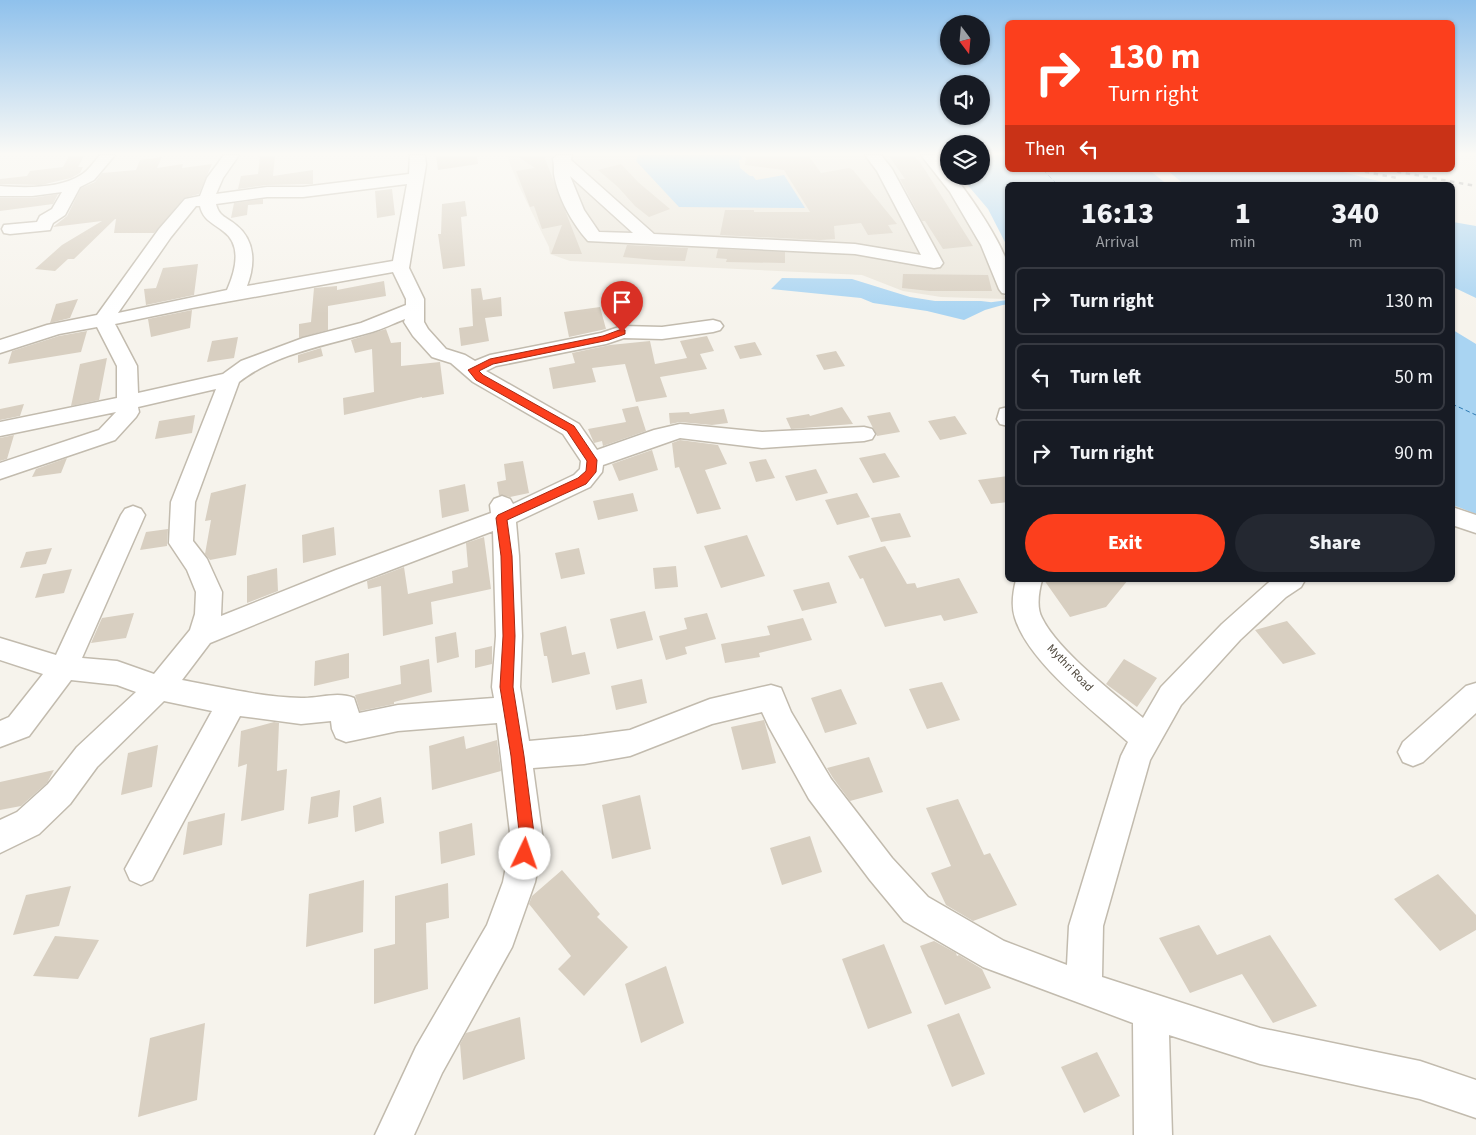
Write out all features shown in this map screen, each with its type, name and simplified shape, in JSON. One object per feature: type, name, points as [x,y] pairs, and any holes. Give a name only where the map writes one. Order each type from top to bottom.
[{"type":"street","points":[[10,229],[44,226],[46,220],[59,212],[61,208]]},
{"type":"street","points":[[103,320],[185,208]]},
{"type":"street","points":[[209,208],[215,220],[231,229],[244,253],[243,272],[235,294]]},
{"type":"street","points":[[201,635],[582,481],[591,472],[592,460],[571,429],[480,378],[458,359],[439,352],[420,332],[414,322],[416,299],[400,265],[410,208]]},
{"type":"street","points":[[575,208],[588,232],[594,237],[855,249],[934,263],[905,208]]},
{"type":"street","points":[[616,208],[648,238]]},
{"type":"street","points":[[968,208],[990,245],[1005,282]]},
{"type":"street","points":[[0,347],[54,330],[235,294],[400,265]]},
{"type":"street","points":[[0,429],[230,379],[248,364],[310,342],[368,327],[416,308]]},
{"type":"street","points":[[0,471],[107,435],[128,412],[127,366],[103,320]]},
{"type":"street","points":[[473,370],[490,362],[606,338],[622,332],[662,333],[713,326]]},
{"type":"street","points":[[0,837],[28,823],[59,794],[87,757],[159,688],[201,635],[208,614],[210,592],[198,566],[181,543],[183,502],[230,379]]},
{"type":"street","points":[[592,460],[662,435],[680,431],[762,440],[864,434]]},
{"type":"street","points":[[394,1135],[429,1060],[500,935],[519,882],[527,841],[517,756],[506,687],[509,636],[507,556],[502,512]]},
{"type":"street","points":[[0,734],[19,727],[64,668],[132,515]]},
{"type":"street","points":[[1455,517],[1476,524]]},
{"type":"street","name":"Mythri Road","points":[[1029,582],[1026,595],[1029,620],[1055,656],[1146,739]]},
{"type":"street","points":[[1084,988],[1086,926],[1136,756],[1171,696],[1231,632],[1277,590],[1289,582]]},
{"type":"street","points":[[0,649],[64,668],[116,673],[159,688],[232,702],[301,711],[344,707],[346,729],[398,718],[510,709]]},
{"type":"street","points":[[1413,752],[1476,695]]},
{"type":"street","points":[[517,756],[630,743],[710,712],[772,697],[779,718],[820,789],[881,869],[916,909],[995,955],[1150,1012],[1260,1046],[1420,1080],[1476,1099]]},
{"type":"street","points":[[141,869],[232,702]]},
{"type":"street","points":[[1150,1012],[1153,1071],[1153,1135]]},
{"type":"shaded area","points":[[530,208],[959,208],[982,240],[1005,299],[941,297],[903,291],[862,275],[570,261],[550,254],[549,247]]},
{"type":"water","points":[[987,208],[1005,208],[1005,242],[988,209]]},
{"type":"water","points":[[1455,222],[1476,226],[1476,298],[1455,288]]},
{"type":"water","points":[[782,278],[852,279],[910,297],[935,301],[981,301],[1005,304],[985,310],[964,320],[927,311],[873,303],[861,298],[771,289]]},
{"type":"water","points":[[1455,331],[1476,344],[1476,514],[1455,506]]},
{"type":"building","points":[[0,208],[23,208],[0,211]]},
{"type":"building","points":[[71,208],[175,208],[154,233],[114,233],[115,219],[74,259],[68,259],[55,271],[35,269],[62,245],[102,221],[53,227],[67,216]]},
{"type":"building","points":[[233,208],[248,208],[247,215],[231,218]]},
{"type":"building","points":[[376,208],[394,208],[395,215],[377,218]]},
{"type":"building","points":[[442,208],[466,208],[467,216],[461,217],[465,266],[443,269],[438,234],[441,234]]},
{"type":"building","points":[[535,208],[564,208],[582,254],[551,254],[562,225],[542,229]]},
{"type":"building","points":[[638,208],[670,209],[649,217]]},
{"type":"building","points":[[808,208],[884,208],[897,224],[888,225],[893,233],[868,235],[861,223],[834,226],[835,239],[820,240],[720,235],[725,210],[810,212]]},
{"type":"building","points":[[915,208],[949,208],[973,246],[943,249],[925,221],[922,221]]},
{"type":"building","points":[[627,245],[688,248],[685,261],[655,260],[623,257]]},
{"type":"building","points":[[718,249],[785,252],[785,263],[726,262],[727,259],[716,258]]},
{"type":"building","points":[[198,264],[194,295],[146,305],[144,289],[156,288],[163,268]]},
{"type":"building","points":[[903,274],[988,275],[992,291],[930,291],[902,288]]},
{"type":"building","points":[[384,281],[386,296],[328,306],[328,330],[299,338],[299,324],[311,322],[314,288],[337,286],[337,290]]},
{"type":"building","points":[[481,288],[483,300],[501,297],[502,316],[485,318],[489,341],[461,346],[459,328],[473,326],[471,289]]},
{"type":"building","points":[[78,299],[70,318],[50,323],[56,304]]},
{"type":"building","points":[[600,307],[606,329],[569,337],[564,312]]},
{"type":"building","points":[[192,310],[190,328],[151,337],[148,319]]},
{"type":"building","points":[[386,329],[391,343],[401,342],[401,366],[440,362],[444,394],[422,397],[344,415],[343,398],[374,392],[372,349],[355,353],[351,340]]},
{"type":"building","points":[[87,331],[81,352],[8,364],[12,351],[59,336]]},
{"type":"building","points":[[707,336],[714,351],[700,354],[707,369],[660,377],[667,397],[636,402],[625,364],[592,368],[596,382],[553,389],[549,368],[575,363],[572,353],[610,345],[650,341],[655,364],[687,358],[680,341]]},
{"type":"building","points":[[238,337],[234,358],[207,362],[212,341]]},
{"type":"building","points":[[755,342],[762,355],[740,359],[734,346]]},
{"type":"building","points":[[321,348],[323,356],[298,363],[298,355]]},
{"type":"building","points":[[836,351],[845,366],[824,370],[816,355]]},
{"type":"building","points":[[107,358],[99,400],[71,406],[80,364]]},
{"type":"building","points":[[24,404],[20,416],[0,420],[0,409]]},
{"type":"building","points":[[638,406],[646,431],[603,446],[602,441],[594,443],[588,429],[626,422],[622,409]]},
{"type":"building","points":[[842,407],[853,424],[791,429],[786,418],[809,414],[810,416]]},
{"type":"building","points":[[724,409],[728,423],[712,425],[680,422],[670,424],[669,413],[689,412],[690,414]]},
{"type":"building","points":[[890,412],[900,432],[877,436],[867,416]]},
{"type":"building","points":[[195,415],[192,433],[155,439],[159,421]]},
{"type":"building","points":[[955,416],[967,434],[940,440],[928,421]]},
{"type":"building","points":[[14,435],[7,459],[0,461],[0,438]]},
{"type":"building","points":[[680,440],[718,445],[727,464],[705,470],[721,509],[697,514],[679,467],[675,468],[672,443]]},
{"type":"building","points":[[652,450],[658,470],[619,481],[612,464]]},
{"type":"building","points":[[885,453],[900,477],[873,483],[859,458]]},
{"type":"building","points":[[67,458],[61,473],[32,477],[36,469]]},
{"type":"building","points":[[766,459],[775,478],[756,482],[749,462]]},
{"type":"building","points":[[523,461],[529,493],[510,497],[499,495],[497,482],[506,480],[504,464]]},
{"type":"building","points":[[816,469],[828,493],[796,501],[785,476]]},
{"type":"building","points":[[1005,476],[1005,502],[991,504],[978,480]]},
{"type":"building","points":[[246,484],[236,555],[210,560],[205,554],[211,520],[205,521],[211,493]]},
{"type":"building","points":[[465,484],[469,511],[442,518],[439,490]]},
{"type":"building","points":[[633,493],[638,511],[598,520],[593,501]]},
{"type":"building","points":[[857,493],[870,517],[837,525],[825,500]]},
{"type":"building","points":[[900,513],[911,537],[881,542],[871,518]]},
{"type":"building","points":[[334,527],[336,555],[303,563],[302,535]]},
{"type":"building","points":[[168,529],[167,546],[140,550],[146,532]]},
{"type":"building","points":[[747,535],[765,576],[721,588],[704,546]]},
{"type":"building","points":[[484,537],[491,589],[431,602],[433,624],[383,636],[381,586],[368,589],[367,581],[404,567],[408,594],[453,583],[452,571],[468,567],[466,543]]},
{"type":"building","points":[[885,546],[907,584],[915,583],[917,588],[959,578],[978,613],[944,621],[941,615],[885,627],[863,578],[860,579],[848,556]]},
{"type":"building","points":[[52,548],[46,564],[20,568],[26,552]]},
{"type":"building","points":[[579,548],[585,574],[561,579],[555,553]]},
{"type":"building","points":[[676,566],[678,587],[655,589],[653,568]]},
{"type":"building","points":[[277,568],[278,591],[247,603],[247,576]]},
{"type":"building","points":[[72,569],[64,593],[35,598],[43,574]]},
{"type":"building","points":[[829,582],[837,603],[802,611],[793,590]]},
{"type":"building","points":[[1045,582],[1126,582],[1106,607],[1070,617]]},
{"type":"building","points":[[645,611],[653,640],[617,649],[610,619]]},
{"type":"building","points":[[134,613],[126,638],[91,643],[102,618]]},
{"type":"building","points":[[707,613],[716,639],[685,647],[687,654],[666,660],[659,636],[687,629],[684,618]]},
{"type":"building","points":[[803,618],[812,640],[759,653],[760,657],[725,663],[721,644],[770,635],[767,626]]},
{"type":"building","points":[[1287,621],[1316,654],[1283,664],[1255,630]]},
{"type":"building","points":[[566,626],[572,655],[585,652],[590,674],[552,683],[540,633]]},
{"type":"building","points":[[456,632],[459,657],[437,663],[435,637]]},
{"type":"building","points":[[492,646],[492,664],[475,668],[475,650]]},
{"type":"building","points":[[349,653],[349,678],[314,686],[315,661]]},
{"type":"building","points":[[429,659],[432,692],[394,702],[394,704],[360,711],[355,695],[401,684],[400,666]]},
{"type":"building","points":[[1124,659],[1157,678],[1137,707],[1106,684]]},
{"type":"building","points":[[642,679],[647,703],[616,710],[611,686]]},
{"type":"building","points":[[942,682],[960,720],[927,729],[909,689]]},
{"type":"building","points":[[841,689],[857,724],[825,733],[811,698]]},
{"type":"building","points":[[764,720],[776,763],[742,770],[731,727]]},
{"type":"building","points":[[274,722],[279,723],[277,771],[287,769],[284,810],[241,821],[247,764],[238,767],[241,731]]},
{"type":"building","points":[[464,736],[466,749],[497,740],[501,771],[432,790],[429,746]]},
{"type":"building","points":[[158,745],[152,787],[121,795],[128,753]]},
{"type":"building","points":[[869,757],[883,792],[850,801],[827,768]]},
{"type":"building","points":[[54,770],[47,783],[21,806],[0,810],[0,782]]},
{"type":"building","points":[[340,790],[338,817],[308,824],[311,797]]},
{"type":"building","points":[[640,795],[651,849],[612,859],[602,805]]},
{"type":"building","points":[[381,797],[384,823],[355,832],[353,806]]},
{"type":"building","points":[[958,799],[984,855],[990,853],[1017,905],[973,921],[946,905],[931,873],[951,866],[926,808]]},
{"type":"building","points":[[225,813],[222,845],[183,855],[188,822]]},
{"type":"building","points":[[472,823],[475,855],[441,864],[439,832]]},
{"type":"building","points":[[810,836],[822,872],[782,885],[770,848]]},
{"type":"building","points":[[562,870],[600,914],[597,917],[628,947],[584,996],[558,969],[571,956],[529,904],[532,896]]},
{"type":"building","points":[[1438,874],[1476,915],[1476,930],[1440,951],[1394,899]]},
{"type":"building","points":[[364,880],[363,932],[306,947],[309,894]]},
{"type":"building","points":[[448,883],[449,918],[426,923],[428,989],[374,1004],[374,949],[395,944],[395,896]]},
{"type":"building","points":[[71,886],[59,926],[13,935],[26,895]]},
{"type":"building","points":[[1199,925],[1217,955],[1270,935],[1317,1006],[1273,1023],[1242,974],[1190,993],[1159,938]]},
{"type":"building","points":[[55,936],[99,940],[78,979],[33,976]]},
{"type":"building","points":[[934,941],[982,969],[991,988],[945,1005],[920,946]]},
{"type":"building","points":[[884,944],[912,1013],[868,1029],[842,959]]},
{"type":"building","points":[[666,966],[684,1023],[641,1043],[625,984]]},
{"type":"building","points":[[959,1013],[985,1074],[952,1087],[927,1025]]},
{"type":"building","points":[[520,1017],[525,1059],[463,1080],[460,1044],[466,1033]]},
{"type":"building","points":[[205,1023],[197,1100],[138,1117],[150,1038]]},
{"type":"building","points":[[1097,1052],[1120,1096],[1084,1113],[1061,1067]]},
{"type":"waterway","points":[[993,304],[1005,302]]},
{"type":"ferry route","points":[[1455,405],[1476,415]]},
{"type":"route","points":[[525,854],[527,841],[517,756],[506,687],[509,636],[507,556],[502,518],[582,481],[591,472],[592,460],[571,429],[480,378],[473,370],[490,362],[563,345],[606,338],[622,332]]}]
